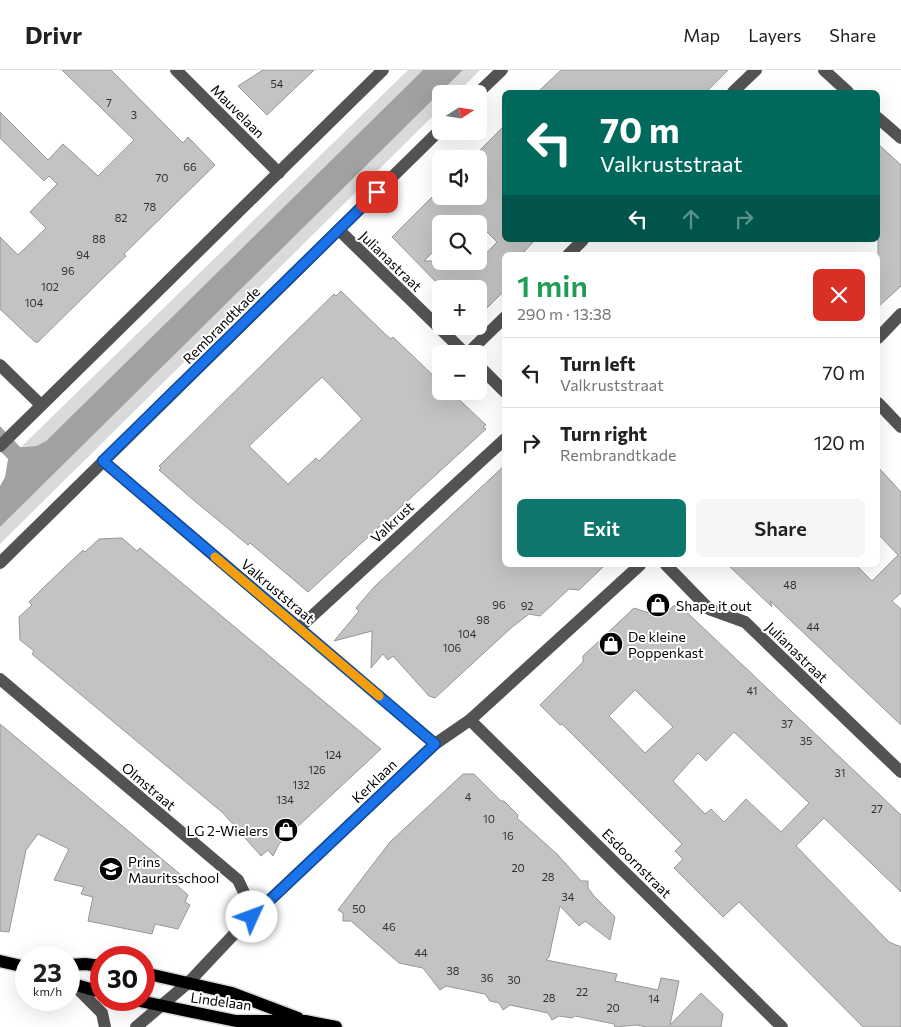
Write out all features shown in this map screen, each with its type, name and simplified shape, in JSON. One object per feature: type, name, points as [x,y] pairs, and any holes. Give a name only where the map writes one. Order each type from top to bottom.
[{"type":"main road","points":[[0,961],[15,964]]},
{"type":"main road","name":"Lindelaan","points":[[155,976],[232,993],[305,1021],[336,1027]]},
{"type":"main road","name":"Lindelaan","points":[[155,1005],[234,1024],[305,1021]]},
{"type":"street","name":"Mauvelaan","points":[[176,70],[279,173]]},
{"type":"street","points":[[0,446],[383,70]]},
{"type":"street","points":[[487,85],[502,70]]},
{"type":"street","points":[[735,90],[756,70]]},
{"type":"street","points":[[824,70],[846,90]]},
{"type":"street","points":[[880,120],[901,138]]},
{"type":"street","name":"Rembrandtkade","points":[[0,563],[432,139]]},
{"type":"street","name":"Julianastraat","points":[[339,230],[458,345]]},
{"type":"street","points":[[571,252],[581,242]]},
{"type":"street","points":[[880,336],[901,314]]},
{"type":"street","points":[[476,345],[502,320]]},
{"type":"street","points":[[0,365],[41,405]]},
{"type":"street","points":[[487,374],[502,389]]},
{"type":"street","points":[[880,405],[901,427]]},
{"type":"street","name":"Valkrust","points":[[299,628],[502,442]]},
{"type":"street","name":"Valkruststraat","points":[[103,461],[435,744]]},
{"type":"street","name":"Kerklaan","points":[[136,1027],[188,983],[238,930],[435,744],[470,720],[638,567]]},
{"type":"street","name":"Julianastraat","points":[[668,567],[709,608],[745,622],[901,772]]},
{"type":"street","name":"Olmstraat","points":[[0,679],[238,880],[248,901],[238,930]]},
{"type":"street","name":"Esdoornstraat","points":[[470,720],[782,1027]]},
{"type":"street","points":[[80,992],[102,1013],[105,1027]]},
{"type":"shaded area","points":[[408,70],[423,70],[46,441],[36,446],[22,446]]},
{"type":"shaded area","points":[[423,70],[463,70],[448,85],[432,85],[432,101],[0,527],[0,486],[5,477],[8,459],[0,451],[0,426],[20,447],[36,446],[46,441]]},
{"type":"shaded area","points":[[463,70],[480,70],[465,85],[448,85]]},
{"type":"shaded area","points":[[432,101],[432,117],[0,544],[0,527]]},
{"type":"building","points":[[62,70],[111,70],[183,143],[188,137],[215,165],[124,254],[126,256],[38,342],[35,342],[0,309],[0,237],[18,255],[46,228],[30,212],[57,184],[49,176],[44,181],[0,138],[0,112],[48,160],[63,144],[98,176],[134,140]]},
{"type":"building","points":[[263,70],[314,70],[267,115],[238,86]]},
{"type":"building","points":[[561,70],[728,70],[708,90],[540,90]]},
{"type":"building","points":[[502,128],[502,242],[533,242],[524,252],[502,252],[502,293],[487,308],[487,280],[434,280],[392,237],[432,197],[432,205],[487,205],[487,150],[480,150]]},
{"type":"building","points":[[880,146],[901,165],[901,286],[880,305],[880,252],[878,252],[878,242],[880,242]]},
{"type":"building","points":[[341,291],[384,333],[391,339],[393,337],[432,374],[432,400],[460,400],[486,425],[483,427],[486,429],[308,592],[250,543],[248,545],[191,498],[159,470],[161,468],[159,466],[334,294],[336,296]],"holes":[[[322,377],[362,419],[319,461],[316,458],[288,484],[249,446]]]},
{"type":"building","points":[[502,468],[502,567],[603,567],[579,590],[569,589],[540,616],[529,614],[511,628],[435,698],[429,696],[393,656],[388,660],[383,654],[371,668],[372,631],[334,641],[359,611],[356,608],[375,586]]},
{"type":"building","points":[[880,469],[901,492],[901,593],[892,601],[901,609],[901,725],[770,601],[772,607],[730,567],[858,567],[872,581],[898,555],[880,536]]},
{"type":"building","points":[[122,538],[137,551],[140,548],[381,749],[279,844],[273,856],[268,850],[261,856],[223,813],[32,654],[34,651],[20,640],[19,617],[32,605],[29,602],[45,586],[83,550],[85,552],[99,539]]},
{"type":"building","points":[[677,603],[901,815],[901,892],[824,818],[796,846],[889,942],[901,947],[901,1027],[863,1027],[739,902],[723,917],[674,868],[683,859],[675,851],[682,844],[562,724],[560,725],[540,705],[583,662],[583,656],[634,608],[661,617]],"holes":[[[635,690],[673,727],[645,753],[609,716]],[[734,732],[809,803],[781,832],[746,799],[724,822],[711,809],[705,814],[673,781],[698,753],[706,761]]]},
{"type":"building","points":[[0,724],[181,875],[174,883],[188,895],[185,902],[190,905],[178,929],[155,924],[152,934],[88,921],[93,897],[81,894],[84,887],[54,880],[69,849],[38,834],[26,850],[9,932],[0,931]]},
{"type":"building","points":[[463,774],[474,774],[501,801],[504,801],[518,815],[517,818],[558,855],[581,881],[588,881],[588,888],[594,896],[615,917],[610,940],[585,921],[579,926],[560,906],[549,957],[546,960],[617,974],[615,981],[658,990],[661,978],[679,981],[670,1025],[701,993],[723,1014],[721,1027],[647,1027],[636,1025],[615,1027],[614,1024],[575,1016],[572,1018],[559,1016],[552,1020],[548,1013],[510,1005],[503,1010],[499,1003],[490,1001],[485,994],[446,986],[440,990],[423,968],[399,963],[351,921],[343,921],[343,913],[338,910],[390,842]]},
{"type":"slow traffic","points":[[215,557],[379,696]]},
{"type":"place","name":"Shape it out","points":[[658,605]]},
{"type":"place","name":"De kleine Poppenkast","points":[[611,644]]},
{"type":"place","name":"LG 2-Wielers","points":[[286,830]]},
{"type":"place","name":"Prins Mauritsschool","points":[[111,869]]},
{"type":"route","points":[[252,917],[435,744],[103,461],[207,361],[377,192]]}]
